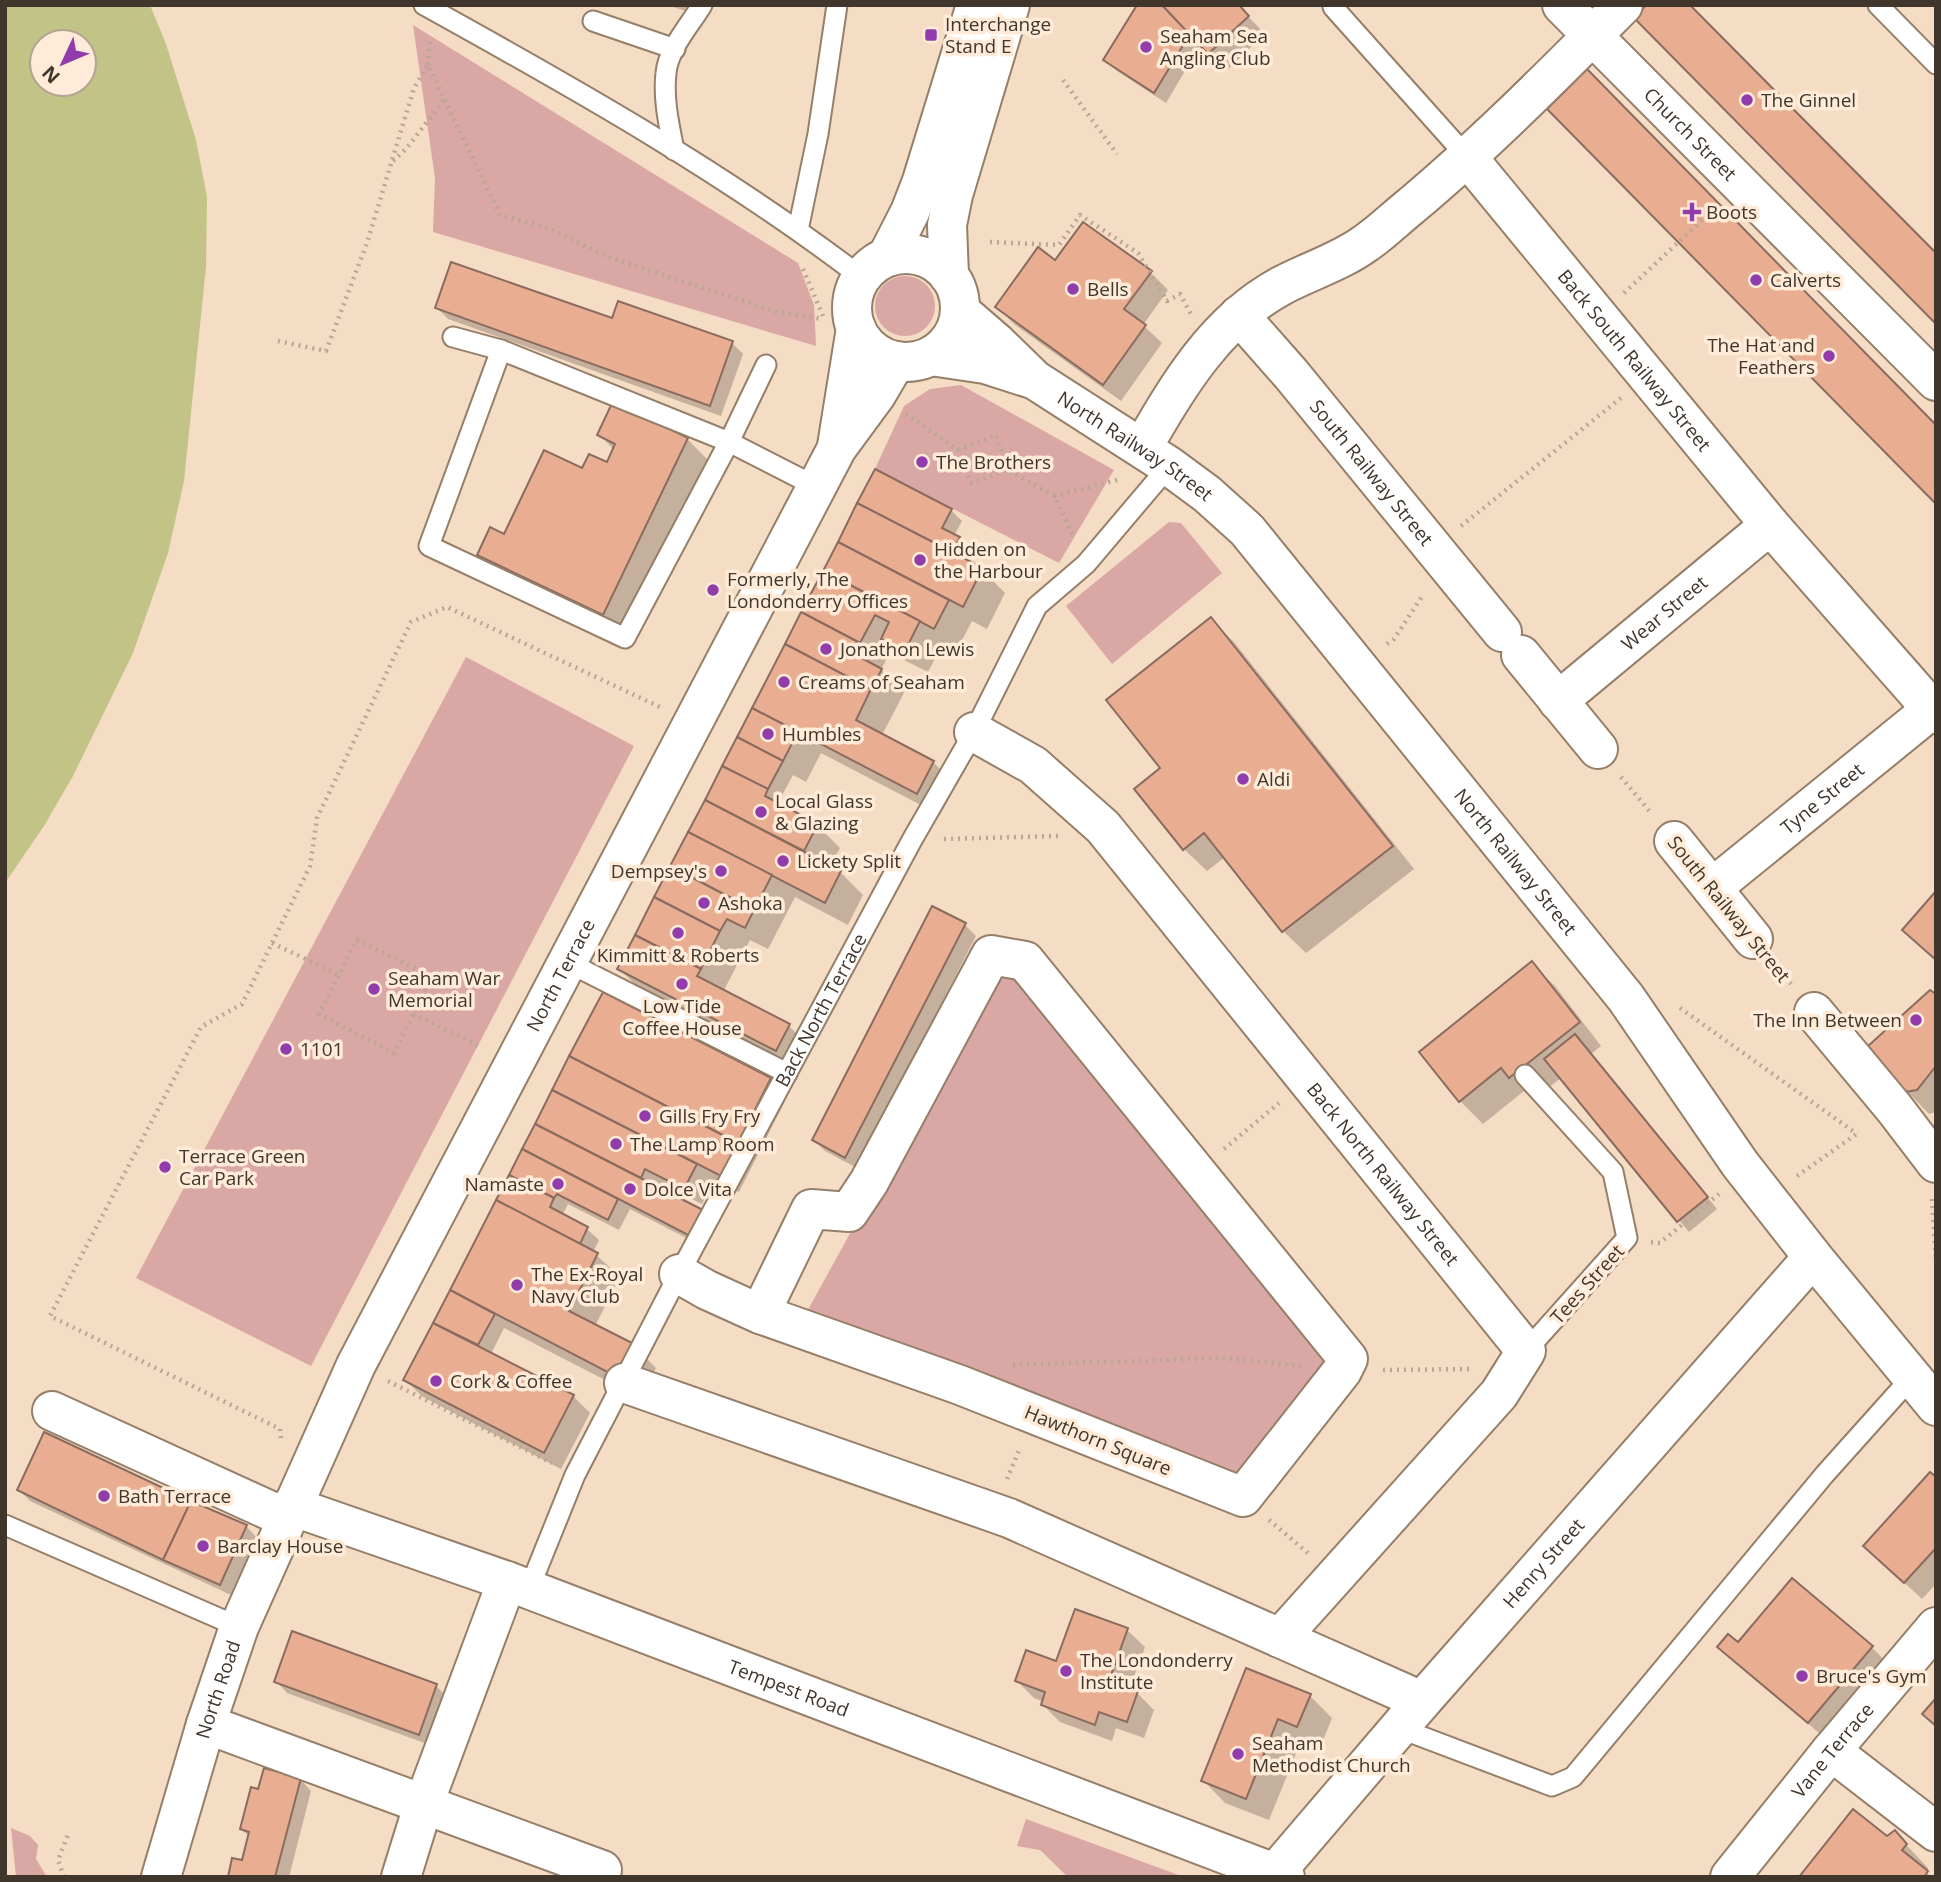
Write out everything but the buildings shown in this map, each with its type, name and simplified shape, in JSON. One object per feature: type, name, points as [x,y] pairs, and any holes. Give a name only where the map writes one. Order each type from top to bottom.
[{"type":"street","points":[[976,5],[910,212],[854,293],[852,312],[840,324],[878,355],[913,359],[945,345],[956,329],[947,225],[953,195],[1010,5]]},
{"type":"street","name":"Church Street","points":[[1562,5],[1936,381]]},
{"type":"street","points":[[1155,457],[1179,384],[1208,346],[1240,315],[1280,287],[1321,269],[1365,244],[1468,158],[1623,5]]},
{"type":"street","name":"Back South Railway Street","points":[[1468,158],[1770,525],[1933,712]]},
{"type":"street","points":[[874,267],[904,254],[921,256],[936,263],[954,293]]},
{"type":"street","name":"North Railway Street","points":[[954,293],[997,343],[1035,380],[1155,457],[1207,494],[1247,530],[1626,998],[1740,1164],[1936,1406]]},
{"type":"street","name":"South Railway Street","points":[[1240,315],[1598,749]]},
{"type":"street","name":"North Terrace","points":[[837,448],[840,324]]},
{"type":"street","name":"North Railway Street","points":[[913,359],[985,364],[1035,380]]},
{"type":"street","name":"North Terrace","points":[[289,1512],[356,1365],[837,448],[876,395],[913,359]]},
{"type":"street","name":"Wear Street","points":[[1558,701],[1770,525]]},
{"type":"street","name":"Tyne Street","points":[[1712,888],[1933,712]]},
{"type":"street","name":"Back North Railway Street","points":[[974,732],[1032,765],[1103,827],[1526,1352]]},
{"type":"street","name":"South Railway Street","points":[[1674,841],[1753,939]]},
{"type":"street","points":[[760,1314],[811,1209],[849,1212],[869,1182],[991,955],[1025,961],[1348,1359],[1342,1371],[1242,1497]]},
{"type":"street","points":[[1814,1012],[1894,1108],[1929,1139]]},
{"type":"street","name":"Henry Street","points":[[1280,1875],[1411,1714],[1813,1257]]},
{"type":"street","name":"Hawthorn Square","points":[[680,1274],[707,1290],[760,1314],[960,1385],[1242,1497]]},
{"type":"street","points":[[1280,1638],[1499,1394],[1526,1352]]},
{"type":"street","points":[[624,1383],[993,1513],[1280,1638],[1411,1714]]},
{"type":"street","points":[[52,1411],[289,1512]]},
{"type":"street","name":"Tempest Road","points":[[289,1512],[518,1585],[1280,1875]]},
{"type":"street","name":"North Road","points":[[161,1877],[206,1724],[239,1627],[289,1512]]},
{"type":"street","points":[[401,1877],[423,1806],[518,1585]]},
{"type":"street","name":"Vane Terrace","points":[[1730,1877],[1831,1751],[1936,1627]]},
{"type":"street","points":[[206,1724],[602,1870]]},
{"type":"street","points":[[1831,1751],[1936,1832]]},
{"type":"lane","points":[[424,5],[674,150],[798,230],[874,267]]},
{"type":"lane","points":[[674,150],[666,112],[666,71],[675,49],[702,5]]},
{"type":"lane","points":[[798,230],[818,134],[837,5]]},
{"type":"lane","points":[[1878,5],[1936,64]]},
{"type":"lane","name":"Back South Railway Street","points":[[1333,7],[1468,158]]},
{"type":"lane","points":[[593,21],[675,49]]},
{"type":"lane","points":[[453,337],[501,350],[729,442],[817,486]]},
{"type":"lane","points":[[501,350],[429,546],[625,638],[729,442],[766,365]]},
{"type":"lane","name":"Back North Terrace","points":[[518,1585],[787,1073],[912,840],[974,732],[1037,606],[1086,564],[1155,457]]},
{"type":"lane","points":[[566,961],[787,1073]]},
{"type":"lane","name":"Tees Street","points":[[1525,1075],[1613,1172],[1627,1238],[1526,1352]]},
{"type":"lane","points":[[1411,1714],[1552,1786],[1573,1777],[1825,1474],[1911,1378]]},
{"type":"lane","points":[[5,1525],[239,1627]]},
{"type":"path","points":[[278,341],[326,351],[368,243],[414,88],[428,65],[500,215],[551,229],[605,256],[751,304],[840,324]]},
{"type":"path","points":[[1063,80],[1117,154]]},
{"type":"path","points":[[391,162],[406,149],[444,100]]},
{"type":"path","points":[[1598,316],[1740,185]]},
{"type":"path","points":[[990,242],[1059,245],[1080,215],[1138,253],[1167,302],[1180,294],[1195,322]]},
{"type":"path","points":[[1380,650],[1394,639],[1439,555],[1647,376]]},
{"type":"path","points":[[876,395],[958,450],[971,483],[1008,470]]},
{"type":"path","points":[[958,450],[996,435],[1008,470],[1054,496],[1086,564]]},
{"type":"path","points":[[1054,496],[1155,457]]},
{"type":"path","points":[[280,1429],[50,1316],[201,1027],[242,1004],[310,866],[317,818],[411,622],[447,607],[666,709]]},
{"type":"path","name":"South Railway Street","points":[[1598,749],[1674,841]]},
{"type":"path","points":[[912,840],[1080,835],[1103,827]]},
{"type":"path","name":"South Railway Street","points":[[1753,939],[1814,1012]]},
{"type":"path","points":[[357,940],[432,977],[394,1053],[319,1014],[339,975],[357,940]]},
{"type":"path","points":[[272,943],[339,975]]},
{"type":"path","points":[[1670,1002],[1857,1134]]},
{"type":"path","points":[[413,1014],[513,1063]]},
{"type":"path","points":[[1196,1172],[1307,1080]]},
{"type":"path","points":[[1795,1178],[1894,1108]]},
{"type":"path","points":[[1627,1238],[1660,1243],[1725,1189]]},
{"type":"path","points":[[1004,1365],[1222,1358],[1342,1371],[1480,1368],[1526,1352]]},
{"type":"path","points":[[356,1365],[575,1475]]},
{"type":"path","points":[[993,1513],[1034,1415]]},
{"type":"path","points":[[1242,1497],[1336,1576]]},
{"type":"path","points":[[64,1877],[58,1860],[68,1835]]},
{"type":"shaded area","points":[[5,5],[150,5],[166,44],[196,140],[207,197],[206,267],[184,481],[168,553],[133,653],[73,776],[44,826],[5,883]]},
{"type":"shaded area","points":[[413,25],[798,263],[814,305],[816,346],[433,232],[435,178]]},
{"type":"shaded area","points":[[905,276],[922,281],[930,289],[935,306],[930,323],[922,331],[905,336],[888,331],[880,323],[875,306],[880,289],[888,281]]},
{"type":"shaded area","points":[[961,385],[1114,470],[1059,563],[875,469],[904,406],[930,389]]},
{"type":"shaded area","points":[[1169,522],[1181,523],[1222,573],[1112,664],[1066,606]]},
{"type":"shaded area","points":[[466,657],[634,746],[311,1366],[136,1278]]},
{"type":"shaded area","points":[[999,963],[1021,964],[1331,1358],[1243,1486],[804,1317]]},
{"type":"shaded area","points":[[1026,1819],[1184,1877],[1068,1877],[1040,1850],[1017,1846]]},
{"type":"shaded area","points":[[11,1828],[30,1836],[38,1845],[36,1859],[47,1877],[16,1877]]},
{"type":"place","name":"Interchange Stand E","points":[[931,35]]},
{"type":"place","name":"Seaham Sea Angling Club","points":[[1146,47]]},
{"type":"place","name":"The Ginnel","points":[[1747,100]]},
{"type":"place","name":"Boots","points":[[1692,212]]},
{"type":"place","name":"Calverts","points":[[1756,280]]},
{"type":"place","name":"Bells","points":[[1073,289]]},
{"type":"place","name":"The Hat and Feathers","points":[[1829,356]]},
{"type":"place","name":"The Brothers","points":[[922,462]]},
{"type":"place","name":"Hidden on the Harbour","points":[[920,560]]},
{"type":"place","name":"Formerly, The Londonderry Offices","points":[[713,590]]},
{"type":"place","name":"Jonathon Lewis","points":[[826,649]]},
{"type":"place","name":"Creams of Seaham","points":[[784,682]]},
{"type":"place","name":"Humbles","points":[[768,734]]},
{"type":"place","name":"Aldi","points":[[1243,779]]},
{"type":"place","name":"Local Glass & Glazing","points":[[761,812]]},
{"type":"place","name":"Lickety Split","points":[[783,861]]},
{"type":"place","name":"Dempsey's","points":[[721,871]]},
{"type":"place","name":"Ashoka","points":[[704,903]]},
{"type":"place","name":"Kimmitt & Roberts","points":[[678,933]]},
{"type":"place","name":"Low Tide Coffee House","points":[[682,984]]},
{"type":"place","name":"Seaham War Memorial","points":[[374,989]]},
{"type":"place","name":"The Inn Between","points":[[1916,1020]]},
{"type":"place","name":"1101","points":[[286,1049]]},
{"type":"place","name":"Gills Fry Fry","points":[[645,1116]]},
{"type":"place","name":"The Lamp Room","points":[[616,1144]]},
{"type":"place","name":"Terrace Green Car Park","points":[[165,1167]]},
{"type":"place","name":"Namaste","points":[[558,1184]]},
{"type":"place","name":"Dolce Vita","points":[[630,1189]]},
{"type":"place","name":"The Ex-Royal Navy Club","points":[[517,1285]]},
{"type":"place","name":"Cork & Coffee","points":[[436,1381]]},
{"type":"place","name":"Bath Terrace","points":[[104,1496]]},
{"type":"place","name":"Barclay House","points":[[203,1546]]},
{"type":"place","name":"The Londonderry Institute","points":[[1066,1671]]},
{"type":"place","name":"Bruce's Gym","points":[[1802,1676]]},
{"type":"place","name":"Seaham Methodist Church","points":[[1238,1754]]}]
